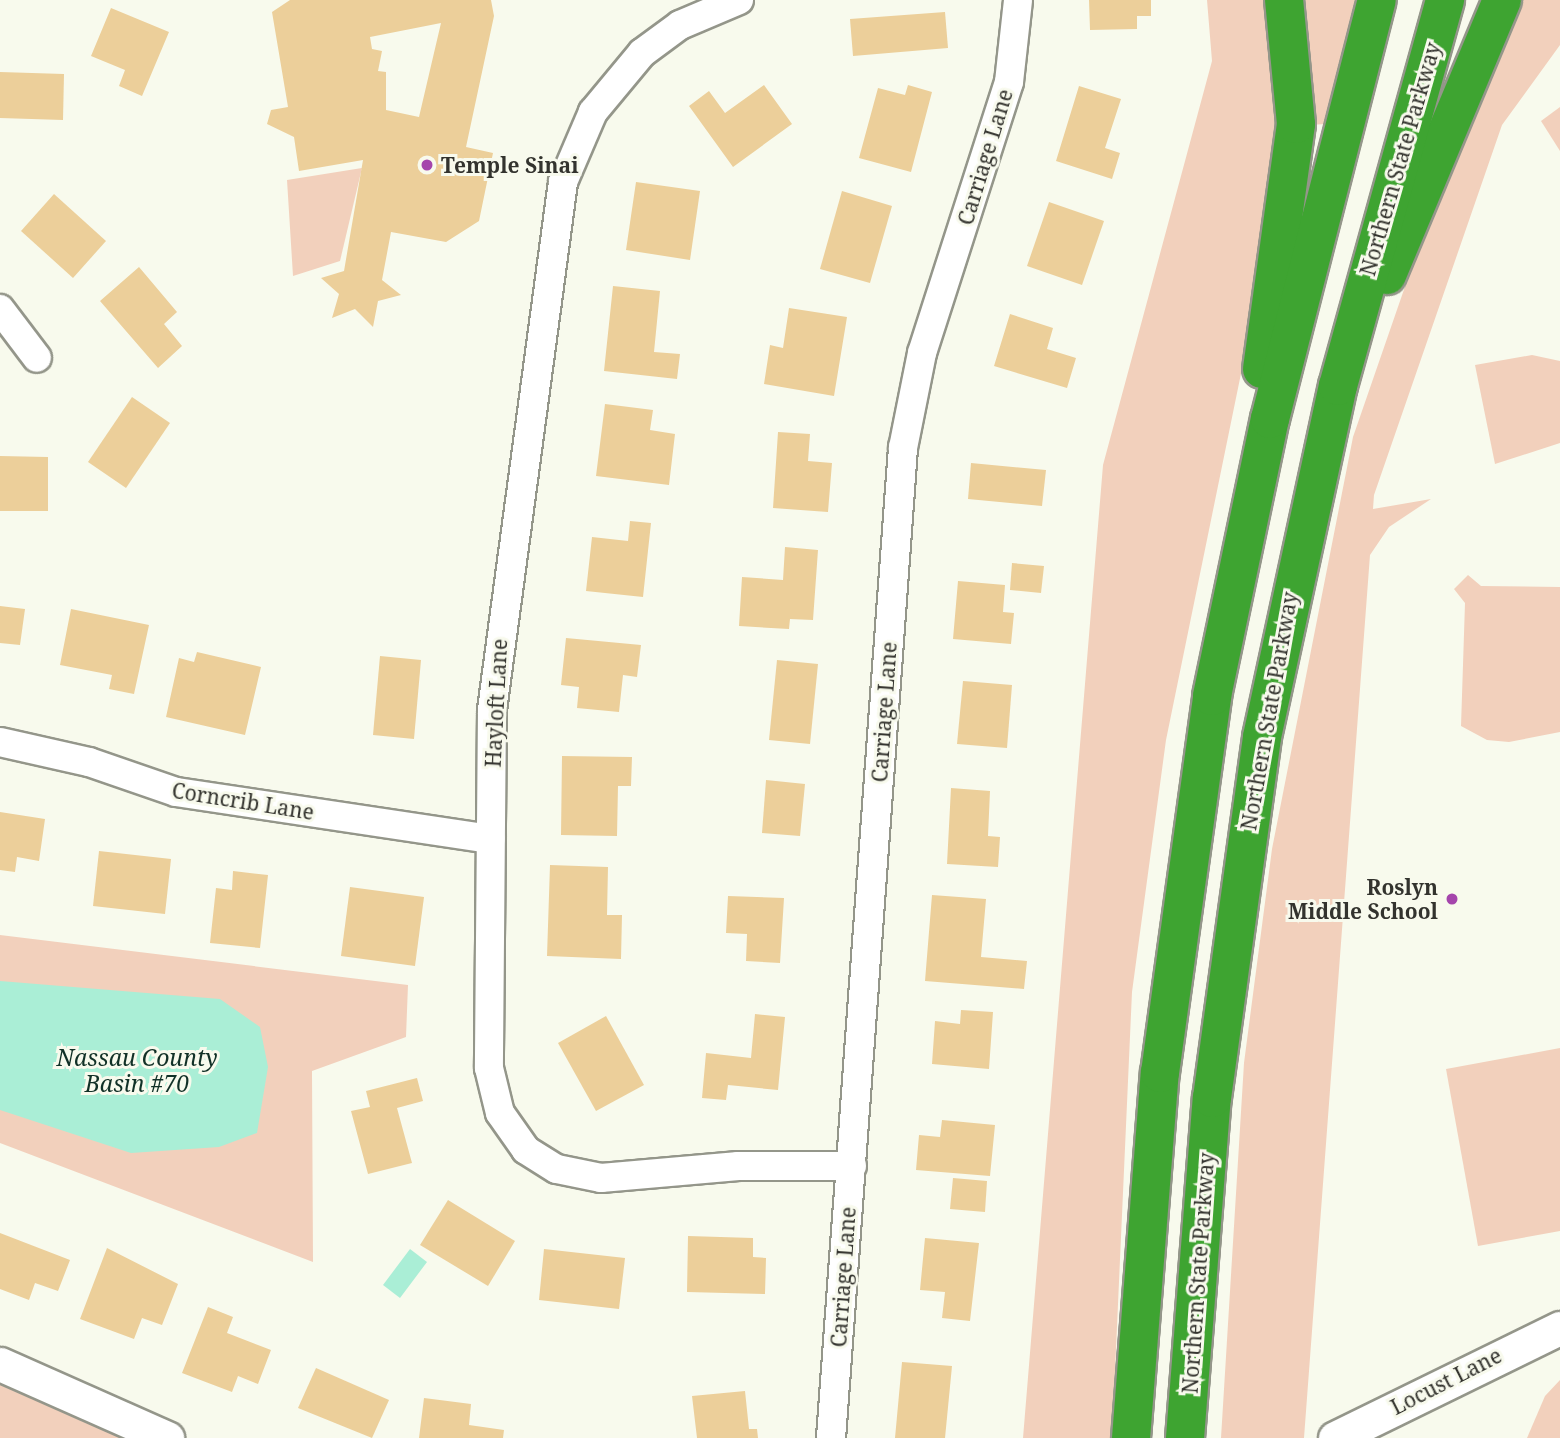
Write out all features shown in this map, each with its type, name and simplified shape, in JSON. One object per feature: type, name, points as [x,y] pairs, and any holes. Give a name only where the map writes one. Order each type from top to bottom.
[{"type":"highway","points":[[1249,513],[1266,325],[1294,155],[1296,92],[1284,0]]},
{"type":"highway","points":[[1132,1438],[1172,967],[1212,696],[1249,513],[1377,0]]},
{"type":"highway","name":"Northern State Parkway","points":[[1185,1438],[1211,1110],[1234,916],[1276,663],[1338,386],[1445,0]]},
{"type":"highway","points":[[1338,386],[1502,0]]},
{"type":"street","name":"Hayloft Lane","points":[[739,0],[680,25],[634,61],[593,112],[564,182],[501,620],[491,839],[489,1068],[500,1113],[526,1150],[557,1169],[601,1178],[738,1166],[852,1166]]},
{"type":"street","name":"Carriage Lane","points":[[831,1438],[903,448],[922,353],[1009,82],[1017,0]]},
{"type":"street","points":[[0,309],[37,358]]},
{"type":"street","name":"Corncrib Lane","points":[[0,742],[89,762],[177,792],[491,839]]},
{"type":"street","name":"Locust Lane","points":[[1335,1438],[1560,1328]]},
{"type":"street","points":[[0,1364],[157,1436]]},
{"type":"shaded area","points":[[1207,0],[1273,0],[1289,139],[1166,740],[1132,992],[1112,1438],[1023,1438],[1103,465],[1212,61]]},
{"type":"shaded area","points":[[1297,0],[1357,0],[1326,124],[1309,125]]},
{"type":"shaded area","points":[[1517,0],[1560,0],[1560,45],[1502,125],[1374,495],[1373,509],[1431,499],[1389,527],[1370,555],[1304,1438],[1221,1438],[1244,1063],[1272,849],[1353,437],[1418,249]]},
{"type":"shaded area","points":[[1560,107],[1560,151],[1541,121]]},
{"type":"shaded area","points":[[362,168],[340,261],[293,276],[287,180]]},
{"type":"shaded area","points":[[1532,355],[1560,361],[1560,443],[1495,464],[1475,365]]},
{"type":"shaded area","points":[[1468,575],[1481,586],[1560,587],[1560,732],[1509,742],[1487,740],[1461,726],[1465,603],[1454,589]]},
{"type":"shaded area","points":[[0,935],[408,985],[406,1037],[312,1071],[313,1262],[0,1143]]},
{"type":"shaded area","points":[[1560,1048],[1560,1231],[1478,1246],[1446,1069]]},
{"type":"shaded area","points":[[0,1364],[151,1438],[0,1438]]},
{"type":"shaded area","points":[[1560,1380],[1560,1438],[1527,1438],[1545,1396]]},
{"type":"water","name":"Nassau County Basin #70","points":[[0,981],[220,999],[260,1027],[268,1067],[257,1133],[219,1147],[131,1153],[0,1110]]},
{"type":"water","points":[[410,1249],[427,1262],[400,1298],[383,1285]]},
{"type":"building","name":"Temple Sinai","points":[[290,0],[491,0],[494,16],[466,147],[493,153],[479,221],[446,242],[391,232],[382,280],[401,295],[378,301],[373,327],[355,309],[332,318],[339,294],[321,278],[344,271],[363,160],[299,171],[294,137],[267,124],[271,110],[288,107],[272,12]],"holes":[[[441,23],[419,117],[386,110],[386,72],[378,71],[382,51],[372,49],[370,37]]]},
{"type":"building","points":[[1089,0],[1151,0],[1151,16],[1137,16],[1137,29],[1090,30]]},
{"type":"building","points":[[111,8],[169,32],[142,96],[119,86],[125,70],[91,56]]},
{"type":"building","points":[[945,12],[948,48],[853,56],[850,19]]},
{"type":"building","points":[[0,72],[64,74],[63,120],[0,118]]},
{"type":"building","points":[[764,85],[792,124],[733,167],[689,106],[709,91],[725,113]]},
{"type":"building","points":[[908,85],[932,92],[911,172],[859,158],[878,88],[905,95]]},
{"type":"building","points":[[1079,86],[1121,99],[1105,148],[1120,153],[1112,179],[1056,161]]},
{"type":"building","points":[[636,182],[700,191],[690,260],[626,250]]},
{"type":"building","points":[[842,191],[892,206],[870,283],[820,269]]},
{"type":"building","points":[[54,194],[106,241],[73,278],[21,231]]},
{"type":"building","points":[[1049,202],[1104,221],[1082,285],[1027,266]]},
{"type":"building","points":[[139,267],[177,312],[164,324],[182,346],[158,368],[100,301]]},
{"type":"building","points":[[613,286],[660,291],[654,352],[680,354],[677,379],[604,371]]},
{"type":"building","points":[[789,308],[847,317],[834,396],[764,384],[770,345],[783,348]]},
{"type":"building","points":[[1010,314],[1053,328],[1047,349],[1076,358],[1067,388],[994,366]]},
{"type":"building","points":[[132,397],[170,423],[126,488],[88,462]]},
{"type":"building","points":[[605,404],[653,410],[650,430],[675,434],[669,485],[596,476]]},
{"type":"building","points":[[778,432],[810,434],[808,461],[832,463],[828,512],[773,508]]},
{"type":"building","points":[[0,456],[48,457],[48,511],[0,511]]},
{"type":"building","points":[[971,463],[1046,470],[1042,506],[968,499]]},
{"type":"building","points":[[630,521],[651,523],[643,597],[586,591],[592,537],[628,541]]},
{"type":"building","points":[[785,547],[818,550],[813,620],[790,619],[789,629],[739,626],[742,577],[783,580]]},
{"type":"building","points":[[1012,563],[1044,566],[1041,593],[1010,590]]},
{"type":"building","points":[[958,581],[1005,585],[1003,612],[1014,613],[1011,644],[953,639]]},
{"type":"building","points":[[0,606],[25,609],[20,645],[0,643]]},
{"type":"building","points":[[71,609],[149,625],[134,694],[109,689],[112,675],[60,665]]},
{"type":"building","points":[[566,638],[641,645],[637,677],[623,675],[619,712],[577,708],[579,687],[561,685]]},
{"type":"building","points":[[197,652],[261,667],[245,735],[166,717],[179,658],[194,662]]},
{"type":"building","points":[[380,656],[421,660],[414,739],[373,735]]},
{"type":"building","points":[[777,660],[818,664],[810,744],[769,740]]},
{"type":"building","points":[[963,681],[1012,685],[1007,748],[957,744]]},
{"type":"building","points":[[562,756],[632,757],[631,786],[618,786],[617,836],[561,835]]},
{"type":"building","points":[[766,780],[805,784],[800,836],[762,833]]},
{"type":"building","points":[[951,788],[990,791],[988,836],[1000,837],[998,867],[947,864]]},
{"type":"building","points":[[0,812],[45,819],[39,861],[17,857],[15,872],[0,870]]},
{"type":"building","points":[[99,851],[171,859],[165,914],[93,906]]},
{"type":"building","points":[[550,865],[608,867],[607,915],[622,915],[621,959],[547,956]]},
{"type":"building","points":[[233,871],[268,875],[260,948],[210,943],[216,888],[232,890]]},
{"type":"building","points":[[350,887],[424,897],[415,966],[341,956]]},
{"type":"building","points":[[932,895],[986,899],[981,957],[1027,961],[1024,989],[925,981]]},
{"type":"building","points":[[728,896],[784,898],[780,963],[746,961],[747,934],[726,933]]},
{"type":"building","points":[[961,1010],[993,1012],[989,1069],[932,1064],[935,1021],[960,1024]]},
{"type":"building","points":[[755,1014],[785,1017],[778,1090],[728,1085],[726,1100],[702,1098],[706,1053],[751,1058]]},
{"type":"building","points":[[606,1016],[644,1085],[596,1111],[558,1043]]},
{"type":"building","points":[[417,1078],[423,1101],[397,1108],[412,1163],[368,1174],[351,1111],[370,1107],[366,1091]]},
{"type":"building","points":[[942,1120],[995,1125],[990,1176],[916,1170],[919,1135],[940,1137]]},
{"type":"building","points":[[953,1178],[987,1181],[985,1212],[950,1209]]},
{"type":"building","points":[[448,1200],[515,1241],[488,1286],[420,1245]]},
{"type":"building","points":[[0,1233],[70,1260],[58,1291],[35,1283],[29,1300],[0,1289]]},
{"type":"building","points":[[688,1236],[753,1238],[753,1257],[766,1258],[765,1294],[687,1292]]},
{"type":"building","points":[[925,1238],[979,1243],[970,1321],[942,1318],[945,1292],[920,1290]]},
{"type":"building","points":[[107,1248],[178,1284],[162,1325],[142,1318],[134,1339],[80,1319]]},
{"type":"building","points":[[544,1249],[625,1258],[619,1309],[539,1300]]},
{"type":"building","points":[[208,1307],[233,1317],[227,1333],[271,1350],[258,1384],[238,1376],[232,1392],[182,1373]]},
{"type":"building","points":[[902,1362],[952,1366],[945,1438],[895,1438]]},
{"type":"building","points":[[316,1368],[389,1400],[372,1438],[298,1408]]},
{"type":"building","points":[[745,1391],[749,1429],[757,1429],[758,1438],[697,1438],[692,1396]]},
{"type":"building","points":[[424,1398],[471,1404],[469,1425],[504,1430],[503,1438],[419,1438]]},
{"type":"place","name":"Temple Sinai","points":[[427,165]]},
{"type":"place","name":"Roslyn Middle School","points":[[1452,899]]}]
